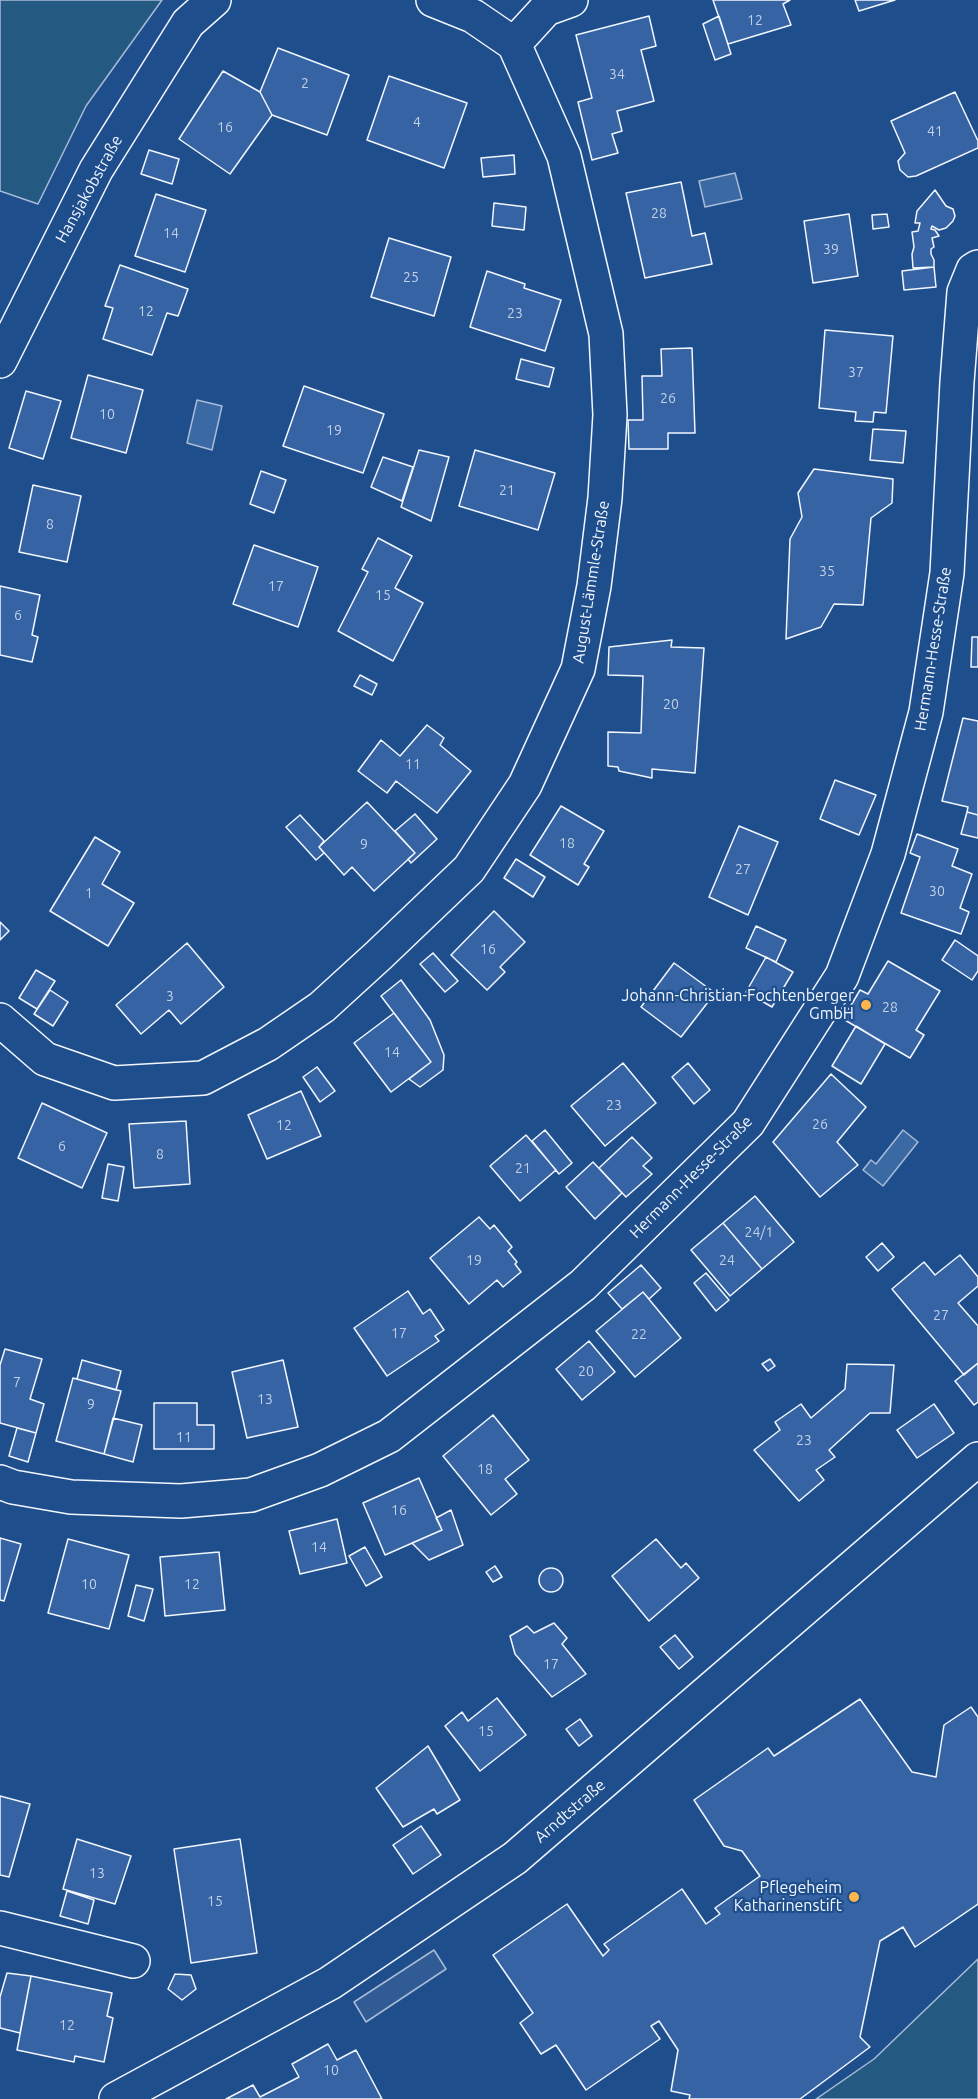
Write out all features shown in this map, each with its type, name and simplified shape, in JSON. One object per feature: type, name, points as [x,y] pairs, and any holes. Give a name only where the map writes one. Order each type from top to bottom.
[{"type":"street","name":"Hansjakobstraße","points":[[0,361],[96,170],[188,23],[214,0]]},
{"type":"street","points":[[433,0],[473,16],[514,44],[546,9],[571,0]]},
{"type":"street","name":"August-Lämmle-Straße","points":[[0,1020],[45,1059],[114,1083],[202,1078],[268,1044],[322,1007],[469,869],[525,785],[578,669],[594,586],[606,498],[610,415],[606,334],[564,156],[514,44]]},
{"type":"street","name":"Hermann-Hesse-Straße","points":[[0,1482],[13,1487],[70,1497],[181,1501],[251,1495],[320,1470],[390,1436],[583,1285],[748,1123],[842,976],[888,854],[894,832],[926,712],[947,573],[964,292],[973,270],[978,267]]},
{"type":"street","name":"Arndtstraße","points":[[116,2099],[330,1983],[514,1858],[978,1459]]},
{"type":"street","points":[[0,1928],[134,1961]]},
{"type":"shaded area","points":[[0,0],[162,0],[86,106],[38,204],[0,191]]},
{"type":"shaded area","points":[[735,173],[742,199],[705,207],[699,181]]},
{"type":"shaded area","points":[[197,400],[222,406],[212,450],[187,443]]},
{"type":"shaded area","points":[[903,1130],[918,1142],[883,1186],[863,1170],[871,1160],[876,1164]]},
{"type":"shaded area","points":[[434,1950],[446,1969],[366,2022],[354,2002]]},
{"type":"shaded area","points":[[978,1959],[978,2099],[816,2099],[874,2059]]},
{"type":"building","points":[[713,0],[790,0],[783,4],[791,25],[728,44]]},
{"type":"building","points":[[855,0],[895,0],[859,11]]},
{"type":"building","points":[[649,16],[656,46],[641,50],[654,101],[617,111],[622,131],[612,134],[618,153],[592,160],[578,102],[592,98],[576,35]]},
{"type":"building","points":[[719,16],[731,54],[715,60],[703,24]]},
{"type":"building","points":[[278,48],[349,75],[327,135],[272,115],[260,92]]},
{"type":"building","points":[[223,71],[260,92],[272,115],[230,174],[179,139]]},
{"type":"building","points":[[389,76],[467,103],[444,168],[367,140]]},
{"type":"building","points":[[955,92],[978,141],[978,148],[916,176],[908,177],[900,170],[898,161],[905,153],[891,121]]},
{"type":"building","points":[[149,150],[179,159],[172,184],[141,174]]},
{"type":"building","points":[[514,155],[515,174],[483,177],[481,158]]},
{"type":"building","points":[[681,182],[692,236],[705,233],[712,264],[645,278],[626,193]]},
{"type":"building","points":[[935,190],[946,206],[953,209],[955,216],[946,228],[939,230],[932,226],[931,229],[935,230],[939,236],[932,238],[934,247],[931,249],[931,254],[934,267],[913,268],[912,232],[918,231],[920,223],[915,223],[917,211]]},
{"type":"building","points":[[156,194],[206,210],[185,272],[135,256]]},
{"type":"building","points":[[494,203],[526,207],[524,230],[492,226]]},
{"type":"building","points":[[849,214],[858,276],[813,283],[804,221]]},
{"type":"building","points":[[887,214],[889,227],[873,229],[872,215]]},
{"type":"building","points":[[389,238],[451,257],[434,316],[371,297]]},
{"type":"building","points":[[120,265],[188,289],[178,316],[167,313],[152,355],[103,339],[113,308],[105,306]]},
{"type":"building","points":[[934,267],[936,287],[904,290],[902,271]]},
{"type":"building","points":[[487,271],[525,284],[524,288],[561,300],[545,351],[470,327]]},
{"type":"building","points":[[825,330],[893,336],[886,413],[874,412],[873,422],[855,421],[856,412],[819,408]]},
{"type":"building","points":[[692,348],[695,433],[668,433],[668,449],[629,449],[628,420],[643,420],[642,376],[662,376],[661,349]]},
{"type":"building","points":[[521,359],[554,368],[549,387],[516,379]]},
{"type":"building","points":[[88,375],[143,390],[126,453],[71,438]]},
{"type":"building","points":[[304,386],[384,414],[363,473],[283,446]]},
{"type":"building","points":[[26,391],[61,401],[43,459],[9,448]]},
{"type":"building","points":[[873,429],[906,431],[903,463],[870,460]]},
{"type":"building","points":[[419,450],[449,457],[431,521],[401,507]]},
{"type":"building","points":[[475,450],[555,473],[538,530],[459,506]]},
{"type":"building","points":[[383,457],[413,467],[402,501],[371,487]]},
{"type":"building","points":[[814,469],[893,479],[892,503],[871,518],[863,605],[834,604],[821,627],[786,639],[790,539],[802,517],[798,493]]},
{"type":"building","points":[[261,471],[286,480],[274,513],[250,504]]},
{"type":"building","points":[[33,485],[81,496],[67,562],[19,552]]},
{"type":"building","points":[[378,538],[412,556],[395,588],[423,603],[393,661],[338,631],[368,572],[362,569]]},
{"type":"building","points":[[254,545],[318,567],[298,627],[233,604]]},
{"type":"building","points":[[0,586],[40,595],[32,635],[38,637],[32,662],[0,655]]},
{"type":"building","points":[[972,637],[978,637],[978,667],[971,667]]},
{"type":"building","points":[[672,640],[671,647],[704,648],[695,773],[652,769],[652,778],[619,771],[618,767],[608,766],[608,732],[641,733],[643,676],[608,675],[609,647]]},
{"type":"building","points":[[360,675],[377,684],[372,695],[354,686]]},
{"type":"building","points":[[963,718],[978,721],[978,815],[967,812],[968,807],[942,801]]},
{"type":"building","points":[[427,725],[444,738],[440,745],[471,771],[437,813],[396,781],[387,793],[358,771],[381,740],[400,756]]},
{"type":"building","points":[[835,780],[876,795],[859,835],[820,819]]},
{"type":"building","points":[[367,802],[415,853],[374,891],[352,867],[344,875],[319,847]]},
{"type":"building","points":[[561,806],[604,831],[584,864],[589,867],[578,885],[530,855]]},
{"type":"building","points":[[967,812],[978,815],[978,838],[961,834]]},
{"type":"building","points":[[415,814],[437,839],[411,863],[408,859],[415,853],[395,831]]},
{"type":"building","points":[[300,815],[324,841],[319,847],[324,853],[316,860],[286,827]]},
{"type":"building","points":[[739,826],[778,842],[748,915],[709,897]]},
{"type":"building","points":[[917,834],[958,849],[952,866],[972,874],[960,908],[969,912],[961,934],[901,913],[920,857],[910,853]]},
{"type":"building","points":[[95,837],[120,852],[102,884],[134,903],[108,946],[50,911]]},
{"type":"building","points":[[516,859],[545,877],[533,897],[504,878]]},
{"type":"building","points":[[494,911],[525,942],[500,967],[505,972],[487,990],[451,955]]},
{"type":"building","points":[[0,922],[9,931],[0,940]]},
{"type":"building","points":[[756,926],[786,940],[776,962],[746,948]]},
{"type":"building","points":[[955,940],[978,956],[978,971],[972,980],[942,960]]},
{"type":"building","points":[[187,943],[224,987],[181,1024],[169,1010],[141,1034],[116,1005]]},
{"type":"building","points":[[433,953],[458,981],[445,992],[420,964]]},
{"type":"building","points":[[766,957],[793,972],[772,1007],[746,992]]},
{"type":"building","points":[[888,961],[940,991],[916,1030],[924,1035],[910,1058],[843,1019],[860,990],[868,994]]},
{"type":"building","points":[[674,963],[715,993],[681,1037],[641,1007]]},
{"type":"building","points":[[36,970],[55,981],[37,1009],[19,998]]},
{"type":"building","points":[[401,980],[430,1020],[444,1055],[443,1070],[420,1087],[409,1079],[431,1062],[381,996]]},
{"type":"building","points":[[50,990],[68,1002],[53,1026],[34,1014]]},
{"type":"building","points":[[394,1013],[431,1062],[391,1092],[354,1043]]},
{"type":"building","points":[[856,1026],[885,1044],[861,1084],[832,1066]]},
{"type":"building","points":[[623,1063],[656,1103],[605,1146],[571,1106]]},
{"type":"building","points":[[688,1063],[710,1090],[694,1104],[672,1077]]},
{"type":"building","points":[[317,1067],[335,1091],[320,1102],[303,1077]]},
{"type":"building","points":[[831,1074],[866,1107],[837,1142],[858,1165],[820,1197],[773,1142]]},
{"type":"building","points":[[301,1091],[321,1136],[267,1159],[248,1115]]},
{"type":"building","points":[[42,1103],[107,1133],[82,1188],[18,1158]]},
{"type":"building","points":[[186,1121],[190,1184],[134,1188],[129,1124]]},
{"type":"building","points":[[545,1130],[572,1163],[559,1174],[532,1141]]},
{"type":"building","points":[[526,1135],[556,1170],[520,1201],[490,1166]]},
{"type":"building","points":[[632,1137],[652,1158],[643,1166],[652,1174],[626,1197],[599,1168]]},
{"type":"building","points":[[593,1162],[622,1193],[595,1219],[566,1187]]},
{"type":"building","points":[[108,1164],[124,1167],[118,1201],[102,1198]]},
{"type":"building","points":[[755,1196],[794,1242],[762,1269],[723,1223]]},
{"type":"building","points":[[479,1217],[490,1229],[494,1225],[512,1247],[508,1251],[517,1262],[515,1264],[521,1272],[503,1287],[497,1280],[469,1304],[430,1258]]},
{"type":"building","points":[[723,1223],[762,1269],[730,1296],[691,1250]]},
{"type":"building","points":[[882,1243],[894,1257],[878,1271],[866,1257]]},
{"type":"building","points":[[960,1255],[978,1277],[978,1286],[958,1303],[978,1326],[978,1363],[964,1375],[892,1289],[924,1262],[935,1275]]},
{"type":"building","points":[[641,1265],[661,1288],[649,1299],[643,1292],[622,1309],[608,1293]]},
{"type":"building","points":[[706,1273],[729,1300],[716,1311],[694,1283]]},
{"type":"building","points":[[408,1291],[423,1314],[430,1309],[444,1330],[435,1336],[439,1341],[387,1376],[354,1328]]},
{"type":"building","points":[[643,1292],[681,1338],[635,1377],[596,1331]]},
{"type":"building","points":[[589,1341],[615,1372],[582,1400],[556,1369]]},
{"type":"building","points":[[5,1349],[42,1359],[30,1399],[44,1404],[36,1433],[0,1423],[0,1365]]},
{"type":"building","points":[[770,1359],[775,1366],[768,1371],[762,1364]]},
{"type":"building","points":[[82,1360],[121,1371],[116,1390],[77,1379]]},
{"type":"building","points":[[283,1360],[298,1427],[247,1438],[232,1372]]},
{"type":"building","points":[[978,1363],[978,1402],[974,1405],[955,1381]]},
{"type":"building","points":[[847,1364],[894,1365],[890,1413],[870,1413],[829,1450],[835,1457],[816,1470],[824,1480],[799,1501],[754,1450],[780,1430],[775,1422],[801,1404],[811,1418],[845,1389]]},
{"type":"building","points":[[73,1378],[121,1391],[104,1454],[56,1441]]},
{"type":"building","points":[[154,1403],[197,1403],[197,1425],[214,1425],[214,1449],[154,1449]]},
{"type":"building","points":[[934,1404],[954,1433],[917,1458],[897,1430]]},
{"type":"building","points":[[493,1415],[529,1460],[505,1479],[517,1494],[491,1515],[443,1456]]},
{"type":"building","points":[[113,1418],[142,1425],[133,1462],[104,1454]]},
{"type":"building","points":[[17,1428],[36,1433],[28,1462],[9,1456]]},
{"type":"building","points":[[419,1478],[442,1530],[385,1555],[363,1503]]},
{"type":"building","points":[[451,1510],[463,1545],[429,1560],[412,1543],[442,1530],[436,1518]]},
{"type":"building","points":[[337,1519],[347,1563],[300,1574],[289,1531]]},
{"type":"building","points":[[0,1538],[21,1544],[4,1601],[0,1600]]},
{"type":"building","points":[[68,1539],[129,1555],[109,1629],[48,1613]]},
{"type":"building","points":[[656,1539],[681,1568],[686,1563],[699,1578],[649,1621],[612,1576]]},
{"type":"building","points":[[365,1547],[382,1577],[366,1586],[349,1556]]},
{"type":"building","points":[[219,1552],[225,1610],[165,1616],[160,1557]]},
{"type":"building","points":[[495,1566],[502,1577],[493,1582],[486,1572]]},
{"type":"building","points":[[551,1568],[556,1569],[562,1575],[562,1585],[556,1591],[551,1592],[546,1591],[540,1585],[539,1580],[540,1575],[546,1569]]},
{"type":"building","points":[[136,1585],[153,1589],[144,1621],[128,1616]]},
{"type":"building","points":[[554,1623],[567,1638],[562,1644],[586,1674],[552,1697],[515,1654],[510,1636],[527,1626],[534,1633]]},
{"type":"building","points":[[675,1635],[693,1657],[679,1669],[660,1647]]},
{"type":"building","points":[[497,1698],[526,1735],[480,1771],[445,1726],[462,1712],[468,1721]]},
{"type":"building","name":"Pflegeheim Katharinenstift","points":[[860,1699],[912,1772],[936,1777],[944,1725],[971,1707],[978,1717],[978,1904],[915,1947],[903,1927],[880,1941],[860,2037],[870,2047],[800,2099],[689,2099],[690,2095],[671,2091],[678,2050],[659,2021],[651,2026],[660,2039],[586,2090],[556,2045],[541,2054],[520,2023],[533,2013],[493,1955],[567,1904],[603,1956],[609,1950],[604,1944],[682,1889],[706,1924],[720,1914],[715,1908],[760,1876],[742,1851],[724,1846],[694,1800],[768,1748],[774,1756]]},
{"type":"building","points":[[580,1719],[592,1736],[579,1746],[566,1729]]},
{"type":"building","points":[[428,1746],[460,1800],[437,1814],[434,1809],[403,1827],[376,1788]]},
{"type":"building","points":[[0,1796],[30,1804],[9,1877],[0,1875]]},
{"type":"building","points":[[421,1826],[441,1855],[413,1874],[393,1845]]},
{"type":"building","points":[[77,1839],[131,1856],[115,1904],[63,1889]]},
{"type":"building","points":[[240,1839],[257,1953],[191,1963],[174,1849]]},
{"type":"building","points":[[67,1891],[94,1900],[88,1924],[60,1916]]},
{"type":"building","points":[[7,1973],[31,1976],[20,2033],[0,2028],[0,1997]]},
{"type":"building","points":[[175,1974],[191,1975],[196,1989],[182,2000],[168,1989]]},
{"type":"building","points":[[31,1976],[112,1993],[107,2016],[113,2018],[104,2062],[75,2056],[74,2062],[17,2050]]},
{"type":"building","points":[[328,2044],[337,2060],[356,2050],[382,2099],[226,2099],[253,2085],[260,2097],[299,2077],[292,2064]]},
{"type":"place","name":"Johann-Christian-Fochtenberger GmbH","points":[[866,1005]]},
{"type":"place","name":"Pflegeheim Katharinenstift","points":[[854,1897]]}]
